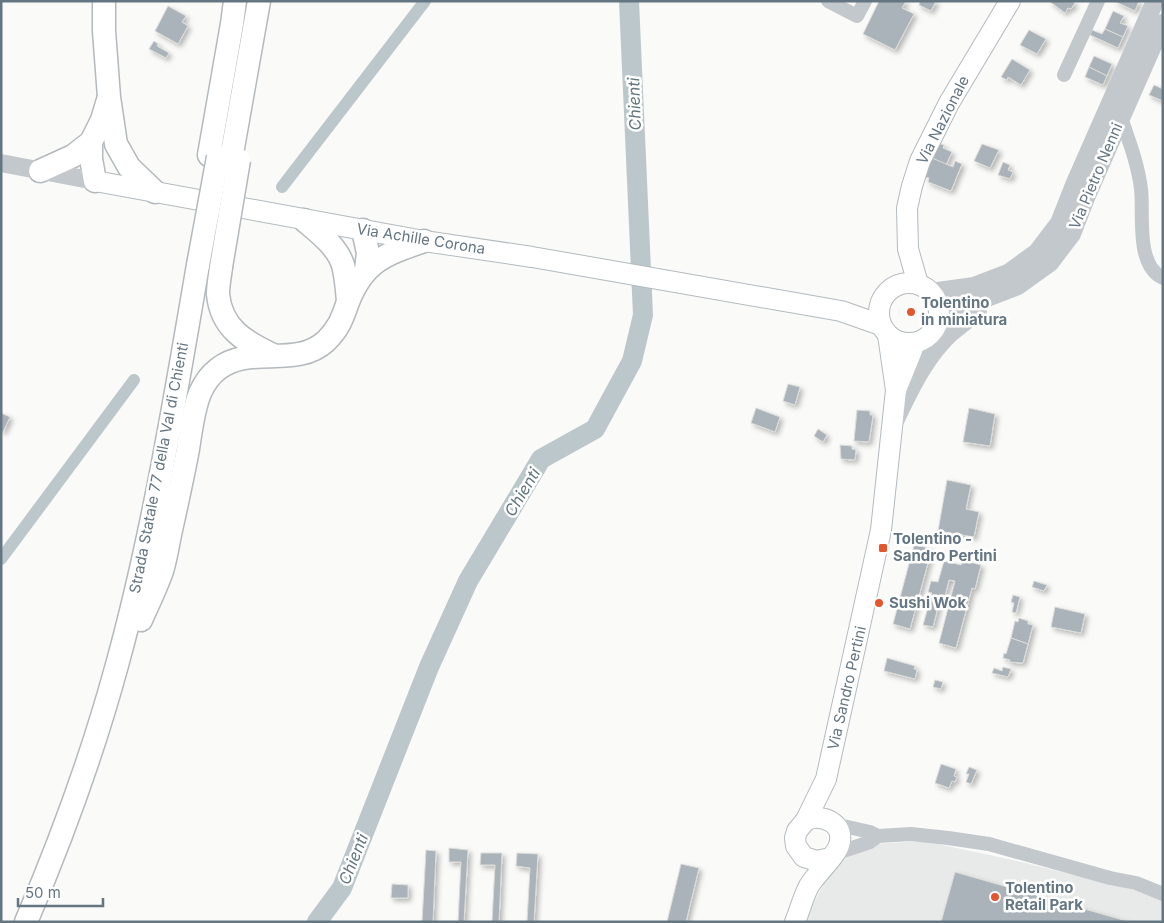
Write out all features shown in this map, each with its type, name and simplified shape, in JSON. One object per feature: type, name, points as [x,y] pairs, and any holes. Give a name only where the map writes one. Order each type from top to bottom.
[{"type":"highway","points":[[104,1],[104,31],[109,97],[116,144],[129,167],[155,192]]},
{"type":"highway","points":[[224,158],[235,1]]},
{"type":"highway","name":"Strada Statale 77 della Val di Chienti","points":[[40,922],[62,873],[100,769],[118,713],[164,522],[224,158],[245,1]]},
{"type":"highway","name":"Strada Statale 77 della Val di Chienti","points":[[224,158],[259,1]]},
{"type":"highway","points":[[95,181],[90,159],[91,142],[102,120],[109,97]]},
{"type":"highway","points":[[40,171],[72,156],[91,142]]},
{"type":"highway","points":[[95,181],[110,164],[116,144]]},
{"type":"highway","points":[[304,220],[324,237],[343,264],[348,301]]},
{"type":"highway","points":[[343,264],[349,248],[363,230]]},
{"type":"highway","points":[[141,620],[162,571],[183,475],[195,408],[200,393],[219,368],[232,361],[247,356],[289,356],[308,351],[324,343],[336,331],[343,320],[348,301],[366,270],[368,253],[363,230]]},
{"type":"highway","points":[[366,270],[388,254],[424,241]]},
{"type":"highway","points":[[205,265],[218,294],[222,314],[230,327],[242,338],[274,355]]},
{"type":"highway","name":"Strada Statale 77 della Val di Chienti","points":[[26,922],[50,867],[88,764],[118,664],[145,550],[187,329],[205,265]]},
{"type":"main road","name":"Via Nazionale","points":[[924,288],[908,249],[907,208],[912,186],[920,161],[948,103],[1010,1]]},
{"type":"main road","name":"Via Achille Corona","points":[[95,181],[424,241],[532,257],[841,311],[884,330]]},
{"type":"main road","name":"Via Nazionale","points":[[889,293],[908,249]]},
{"type":"main road","points":[[902,284],[924,288],[939,306],[938,324],[929,336],[915,343],[905,344],[896,341],[884,330],[879,316],[889,293],[902,284]]},
{"type":"main road","name":"Via Achille Corona","points":[[841,311],[889,293]]},
{"type":"main road","name":"Via Sandro Pertini","points":[[884,330],[896,390]]},
{"type":"main road","name":"Via Sandro Pertini","points":[[794,922],[801,874],[800,852],[795,838],[826,779],[881,530],[896,390],[915,343]]},
{"type":"main road","name":"Via Sandro Pertini","points":[[794,922],[809,887],[838,848],[840,835],[832,822],[826,779]]},
{"type":"main road","points":[[806,820],[818,817],[832,822]]},
{"type":"main road","points":[[800,852],[810,860],[823,861],[832,856]]},
{"type":"street","points":[[828,1],[857,16],[865,1]]},
{"type":"street","points":[[1064,75],[1098,1]]},
{"type":"street","name":"Via Pietro Nenni","points":[[1114,115],[1154,1]]},
{"type":"street","name":"Via Pietro Nenni","points":[[924,288],[974,286],[1008,273],[1037,252],[1059,223],[1083,184],[1114,115],[1163,23]]},
{"type":"street","points":[[1114,115],[1132,151],[1141,189],[1142,239],[1149,266],[1157,276],[1163,278]]},
{"type":"street","name":"Via Achille Corona","points":[[1,163],[95,181]]},
{"type":"street","name":"Via Pietro Nenni","points":[[938,324],[979,302],[1018,286],[1050,263],[1072,234],[1083,184]]},
{"type":"street","points":[[892,426],[915,381],[933,353],[950,334],[1003,292]]},
{"type":"street","points":[[832,822],[878,836],[911,834],[989,844],[1110,878],[1136,883],[1161,892]]},
{"type":"street","points":[[832,856],[870,842],[878,836]]},
{"type":"shaded area","points":[[924,841],[1017,861],[1139,891],[1163,900],[1163,922],[803,922],[842,851],[872,844]]},
{"type":"building","points":[[879,1],[906,1],[902,8],[914,14],[895,50],[863,34]]},
{"type":"building","points":[[920,1],[936,1],[931,11],[919,5]]},
{"type":"building","points":[[1049,1],[1072,1],[1075,3],[1065,13]]},
{"type":"building","points":[[1114,1],[1139,1],[1135,11]]},
{"type":"building","points":[[168,6],[186,16],[182,22],[188,26],[178,44],[155,31]]},
{"type":"building","points":[[1113,11],[1124,16],[1120,23],[1128,26],[1123,37],[1105,29]]},
{"type":"building","points":[[1105,29],[1123,37],[1118,48],[1090,35],[1092,30],[1102,34]]},
{"type":"building","points":[[1029,30],[1046,39],[1037,54],[1020,45]]},
{"type":"building","points":[[154,41],[158,44],[157,46],[169,53],[166,58],[149,49]]},
{"type":"building","points":[[1094,56],[1112,64],[1107,76],[1089,67]]},
{"type":"building","points":[[1012,59],[1030,70],[1021,85],[1008,77],[1007,80],[1001,77]]},
{"type":"building","points":[[1089,67],[1107,76],[1103,85],[1085,77]]},
{"type":"building","points":[[1154,85],[1163,89],[1163,101],[1149,95]]},
{"type":"building","points":[[938,143],[944,145],[943,148],[952,152],[946,165],[932,158]]},
{"type":"building","points":[[982,144],[999,150],[990,168],[974,161]]},
{"type":"building","points":[[932,158],[953,167],[955,161],[962,164],[951,191],[928,182],[929,178],[925,177]]},
{"type":"building","points":[[1003,162],[1010,165],[1008,170],[1013,172],[1010,179],[998,175]]},
{"type":"building","points":[[788,384],[800,387],[795,405],[783,401]]},
{"type":"building","points":[[756,408],[780,417],[775,432],[751,423]]},
{"type":"building","points":[[969,408],[995,414],[990,446],[963,442]]},
{"type":"building","points":[[857,410],[870,411],[870,415],[873,415],[869,442],[854,441]]},
{"type":"building","points":[[1,413],[10,417],[3,432],[1,431]]},
{"type":"building","points":[[818,429],[827,435],[823,442],[814,436]]},
{"type":"building","points":[[840,445],[852,446],[852,449],[856,450],[855,460],[841,459]]},
{"type":"building","points":[[947,480],[971,485],[966,509],[979,512],[974,537],[938,531]]},
{"type":"building","points":[[914,545],[929,548],[931,552],[910,629],[893,624]]},
{"type":"building","points":[[962,560],[981,565],[975,589],[972,588],[956,648],[939,643],[955,581],[949,580],[943,604],[939,603],[933,627],[923,625],[932,593],[928,592],[931,581],[938,582],[944,561],[961,565]]},
{"type":"building","points":[[1034,581],[1047,585],[1044,591],[1032,587]]},
{"type":"building","points":[[1013,595],[1020,597],[1016,613],[1012,612],[1014,603],[1011,602]]},
{"type":"building","points":[[1055,607],[1085,614],[1081,633],[1051,627]]},
{"type":"building","points":[[1019,618],[1033,625],[1028,644],[1011,638],[1015,621],[1018,622]]},
{"type":"building","points":[[1011,638],[1028,644],[1023,663],[1009,662],[1010,660],[1003,658]]},
{"type":"building","points":[[887,658],[915,666],[914,669],[917,670],[915,679],[884,671]]},
{"type":"building","points":[[1003,667],[1011,669],[1008,677],[992,673],[994,668],[1002,671]]},
{"type":"building","points":[[935,680],[943,682],[941,689],[933,687]]},
{"type":"building","points":[[941,764],[956,769],[954,776],[957,777],[955,782],[952,781],[949,788],[935,783]]},
{"type":"building","points":[[969,767],[977,770],[971,784],[966,782],[969,774],[966,774]]},
{"type":"building","points":[[449,848],[468,850],[464,922],[458,922],[461,862],[449,862]]},
{"type":"building","points":[[426,850],[436,851],[433,922],[422,922]]},
{"type":"building","points":[[481,853],[502,853],[499,922],[492,922],[495,865],[480,865]]},
{"type":"building","points":[[517,853],[538,854],[534,922],[527,922],[530,868],[516,866]]},
{"type":"building","points":[[681,864],[699,868],[686,922],[667,922]]},
{"type":"building","name":"Tolentino Retail Park","points":[[955,872],[1130,922],[941,922]]},
{"type":"building","points":[[392,884],[408,885],[408,898],[391,898]]},
{"type":"waterway","points":[[282,187],[425,1]]},
{"type":"waterway","name":"Chienti","points":[[317,922],[342,888],[429,667],[468,581],[541,459],[595,429],[632,361],[643,315],[629,1]]},
{"type":"waterway","points":[[1,559],[134,380]]},
{"type":"place","name":"Tolentino in miniatura","points":[[911,312]]},
{"type":"place","name":"Tolentino - Sandro Pertini","points":[[883,548]]},
{"type":"place","name":"Sushi Wok","points":[[879,603]]},
{"type":"place","name":"Tolentino Retail Park","points":[[995,897]]}]
